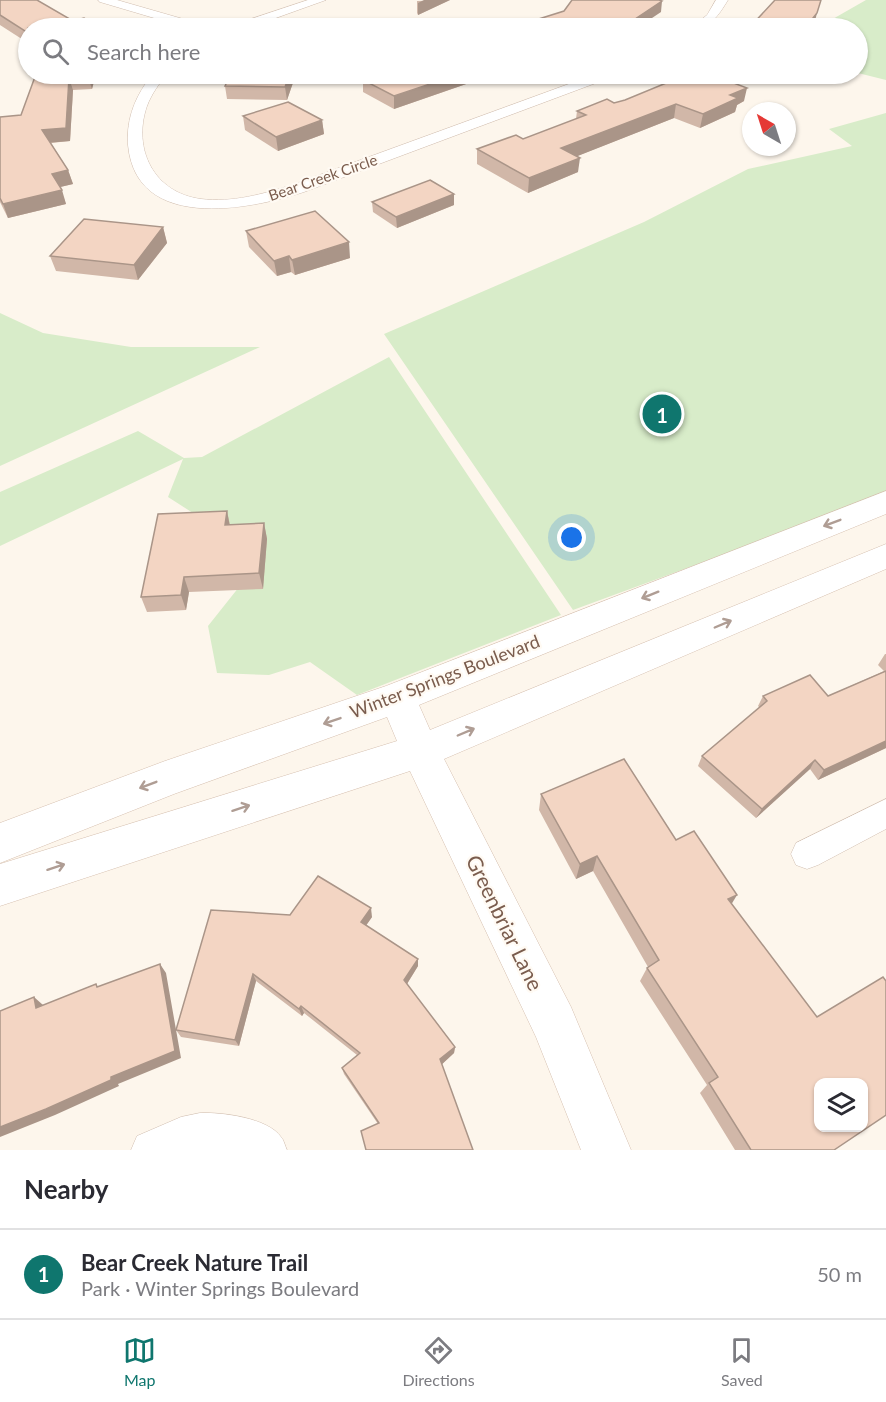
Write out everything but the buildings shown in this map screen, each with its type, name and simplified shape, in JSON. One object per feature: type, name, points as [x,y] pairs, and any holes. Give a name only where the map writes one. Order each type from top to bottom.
[{"type":"street","points":[[104,0],[166,18]]},
{"type":"street","points":[[267,18],[320,0]]},
{"type":"street","points":[[710,18],[722,0]]},
{"type":"street","name":"Bear Creek Circle","points":[[151,84],[146,89],[138,110],[134,130],[136,151],[149,181],[163,192],[186,202],[215,205],[248,202],[297,189],[580,84]]},
{"type":"street","name":"Winter Springs Boulevard","points":[[0,843],[165,779],[398,698],[886,502]]},
{"type":"street","points":[[0,885],[420,751],[886,556]]},
{"type":"street","name":"Greenbriar Lane","points":[[398,698],[420,751],[554,1024],[606,1150]]},
{"type":"street","points":[[807,854],[886,813]]},
{"type":"street","points":[[152,1150],[190,1134],[227,1132],[261,1145],[267,1150]]},
{"type":"green space","points":[[866,0],[886,0],[886,80],[868,76],[868,18],[834,18]]},
{"type":"green space","points":[[886,113],[886,495],[573,610],[384,334],[644,222],[748,169],[852,146],[829,129]]},
{"type":"green space","points":[[0,313],[43,333],[131,347],[260,347],[0,466]]},
{"type":"green space","points":[[389,357],[561,615],[357,695],[310,662],[269,675],[217,673],[208,626],[239,587],[207,522],[168,497],[183,459],[0,546],[0,492],[138,431],[184,458],[202,457]]},
{"type":"place","name":"Bear Creek Nature Trail","points":[[662,414]]}]
